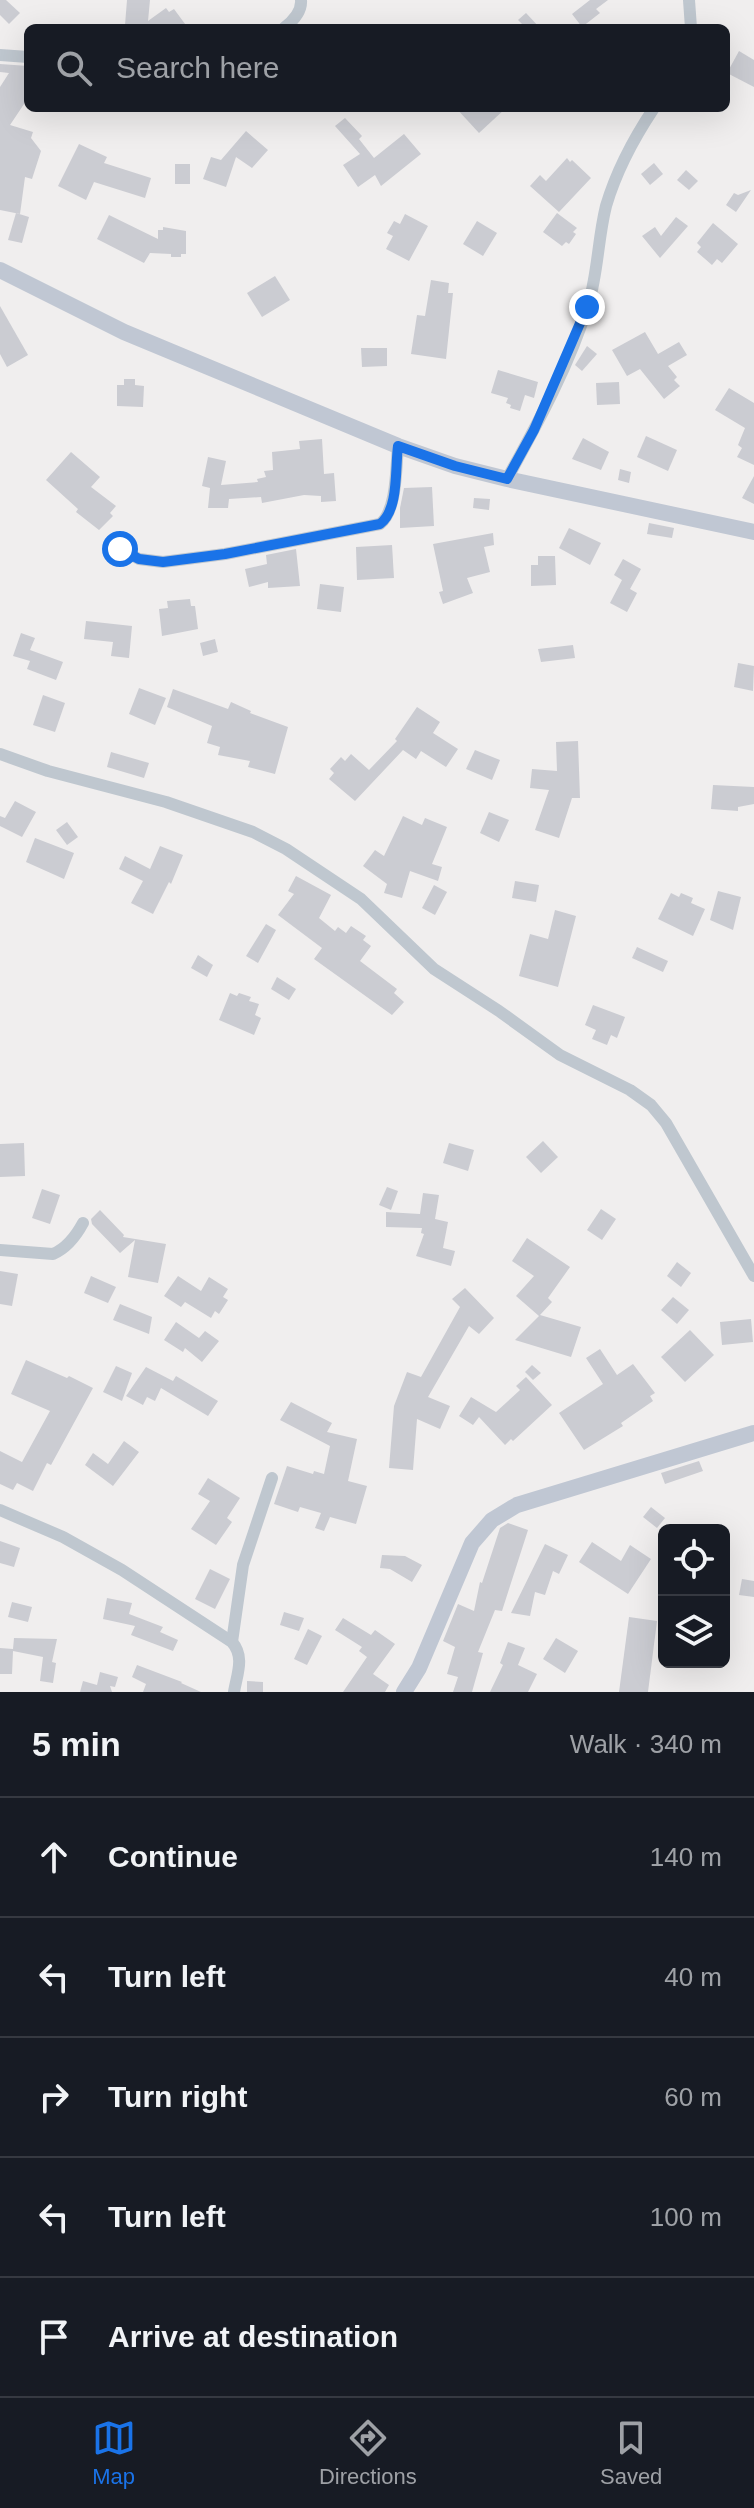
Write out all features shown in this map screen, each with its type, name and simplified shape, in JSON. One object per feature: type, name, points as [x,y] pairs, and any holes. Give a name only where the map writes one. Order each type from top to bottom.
[{"type":"main road","points":[[0,270],[124,332],[398,446],[455,466],[754,532]]},
{"type":"main road","points":[[404,1692],[419,1668],[472,1543],[492,1520],[517,1505],[754,1433]]},
{"type":"street","points":[[289,24],[302,7],[301,0]]},
{"type":"street","points":[[689,0],[691,24]]},
{"type":"street","points":[[0,55],[24,57]]},
{"type":"street","points":[[507,479],[567,359],[597,274],[606,209],[615,178],[652,112]]},
{"type":"street","points":[[120,549],[139,559],[163,562],[225,554],[380,524],[391,508],[398,446]]},
{"type":"street","points":[[0,754],[48,771],[166,802],[253,832],[323,872],[361,899],[434,969],[560,1055],[630,1090],[651,1105],[666,1123],[754,1276]]},
{"type":"street","points":[[0,1250],[53,1254],[75,1236],[83,1223]]},
{"type":"street","points":[[232,1642],[243,1565],[272,1478]]},
{"type":"street","points":[[0,1510],[63,1537],[122,1570],[232,1642],[239,1649],[240,1657],[234,1692]]},
{"type":"building","points":[[0,0],[6,0],[20,13],[9,24],[0,15]]},
{"type":"building","points":[[127,0],[150,0],[148,21],[166,8],[169,12],[174,9],[185,24],[125,24]]},
{"type":"building","points":[[590,0],[608,0],[596,9],[600,13],[586,24],[580,24],[572,14]]},
{"type":"building","points":[[526,13],[536,24],[522,24],[518,20]]},
{"type":"building","points":[[739,51],[754,60],[754,87],[730,75],[730,68]]},
{"type":"building","points":[[0,64],[24,66],[24,104],[10,125],[33,132],[31,138],[41,151],[32,179],[25,177],[20,214],[0,210],[0,87],[9,73],[0,72]]},
{"type":"building","points":[[460,112],[502,112],[479,133]]},
{"type":"building","points":[[345,118],[362,136],[359,139],[374,158],[404,134],[421,154],[381,186],[375,175],[358,187],[343,165],[360,154],[335,126]]},
{"type":"building","points":[[246,131],[268,150],[252,168],[236,157],[226,187],[203,179],[211,157],[221,160]]},
{"type":"building","points":[[79,144],[107,157],[104,163],[151,178],[145,198],[94,182],[86,200],[58,186]]},
{"type":"building","points":[[567,158],[591,178],[559,212],[530,186],[540,175],[546,181]]},
{"type":"building","points":[[654,163],[663,174],[650,185],[641,174]]},
{"type":"building","points":[[175,164],[190,164],[190,184],[175,184]]},
{"type":"building","points":[[686,170],[698,181],[689,190],[677,180]]},
{"type":"building","points":[[751,190],[736,212],[726,205],[734,193],[738,195]]},
{"type":"building","points":[[16,213],[29,217],[22,243],[8,240]]},
{"type":"building","points":[[557,213],[577,228],[569,244],[566,242],[562,246],[543,232]]},
{"type":"building","points":[[405,214],[428,226],[409,261],[386,249],[393,236],[387,233],[394,221],[400,224]]},
{"type":"building","points":[[109,215],[158,239],[158,230],[163,230],[163,227],[186,231],[186,254],[171,257],[171,254],[150,253],[144,263],[97,239]]},
{"type":"building","points":[[676,217],[688,226],[660,258],[642,236],[655,227],[661,236]]},
{"type":"building","points":[[477,221],[497,233],[483,256],[463,244]]},
{"type":"building","points":[[713,223],[738,244],[722,263],[717,259],[712,265],[697,252],[701,247],[697,243]]},
{"type":"building","points":[[275,276],[290,300],[262,317],[247,293]]},
{"type":"building","points":[[431,280],[449,283],[448,293],[453,293],[446,359],[411,354],[417,315],[425,316]]},
{"type":"building","points":[[0,306],[28,355],[7,367],[0,354]]},
{"type":"building","points":[[645,332],[658,354],[679,342],[687,355],[668,366],[680,386],[664,399],[640,369],[627,376],[612,350]]},
{"type":"building","points":[[587,346],[597,354],[582,371],[575,365]]},
{"type":"building","points":[[361,348],[387,348],[387,366],[362,367]]},
{"type":"building","points":[[498,370],[538,382],[534,398],[525,395],[520,411],[510,408],[511,405],[506,403],[508,398],[491,393]]},
{"type":"building","points":[[124,379],[135,379],[135,385],[144,386],[143,407],[117,406],[117,385],[124,385]]},
{"type":"building","points":[[619,382],[620,404],[597,405],[596,383]]},
{"type":"building","points":[[729,388],[754,403],[754,465],[737,457],[742,448],[738,445],[745,428],[715,410]]},
{"type":"building","points":[[646,436],[677,450],[668,471],[637,457]]},
{"type":"building","points":[[583,438],[609,452],[601,470],[572,459]]},
{"type":"building","points":[[322,439],[324,474],[334,473],[336,501],[321,502],[321,496],[304,495],[262,503],[261,497],[229,499],[228,508],[208,508],[210,488],[202,486],[208,457],[226,461],[221,485],[258,482],[257,479],[266,477],[264,471],[273,470],[272,452],[300,449],[299,441]]},
{"type":"building","points":[[71,452],[100,477],[91,487],[116,506],[110,513],[113,516],[99,530],[76,512],[78,509],[46,480]]},
{"type":"building","points":[[620,469],[631,472],[629,483],[618,480]]},
{"type":"building","points":[[754,476],[754,504],[742,498]]},
{"type":"building","points":[[432,487],[434,526],[400,528],[404,488]]},
{"type":"building","points":[[474,498],[490,499],[489,510],[473,508]]},
{"type":"building","points":[[649,523],[674,528],[672,538],[647,534]]},
{"type":"building","points":[[569,528],[601,543],[590,565],[559,548]]},
{"type":"building","points":[[493,533],[494,545],[484,547],[490,572],[467,578],[473,593],[443,604],[433,544]]},
{"type":"building","points":[[392,545],[394,578],[357,580],[356,547]]},
{"type":"building","points":[[296,549],[300,586],[268,588],[268,582],[249,587],[245,569],[267,564],[266,555]]},
{"type":"building","points":[[538,556],[555,556],[556,585],[531,586],[531,565],[538,565]]},
{"type":"building","points":[[623,559],[641,569],[630,589],[637,593],[627,612],[610,603],[622,580],[614,575]]},
{"type":"building","points":[[320,584],[344,587],[341,612],[317,609]]},
{"type":"building","points":[[190,599],[191,606],[195,606],[198,629],[162,636],[159,609],[168,608],[167,601]]},
{"type":"building","points":[[86,621],[132,626],[129,658],[111,656],[113,642],[84,639]]},
{"type":"building","points":[[21,633],[35,638],[30,650],[63,662],[56,680],[27,669],[30,661],[13,656]]},
{"type":"building","points":[[215,639],[218,652],[203,656],[200,643]]},
{"type":"building","points":[[573,645],[575,658],[541,662],[538,649]]},
{"type":"building","points":[[738,663],[754,666],[753,691],[734,687]]},
{"type":"building","points":[[139,688],[166,698],[155,725],[129,714]]},
{"type":"building","points":[[173,689],[228,709],[231,702],[250,713],[288,727],[275,774],[248,767],[250,761],[218,755],[220,747],[207,743],[212,726],[167,707]]},
{"type":"building","points":[[43,695],[65,703],[55,732],[33,725]]},
{"type":"building","points":[[417,707],[440,722],[433,733],[458,749],[446,767],[421,751],[416,759],[403,750],[355,801],[329,779],[334,773],[330,769],[341,757],[345,761],[351,754],[369,770],[397,741],[395,739]]},
{"type":"building","points":[[578,741],[580,798],[572,798],[559,838],[535,830],[549,790],[530,788],[532,769],[557,771],[556,742]]},
{"type":"building","points":[[475,750],[500,760],[492,780],[466,769]]},
{"type":"building","points":[[111,752],[149,763],[144,778],[107,767]]},
{"type":"building","points":[[713,785],[754,787],[754,804],[738,807],[738,811],[711,809]]},
{"type":"building","points":[[15,801],[36,812],[22,837],[0,826],[0,816],[5,818]]},
{"type":"building","points":[[489,812],[509,820],[499,842],[480,833]]},
{"type":"building","points":[[403,816],[422,825],[425,818],[447,827],[432,864],[442,867],[438,881],[410,871],[402,898],[384,893],[387,884],[363,866],[375,850],[384,856]]},
{"type":"building","points":[[67,822],[78,837],[67,845],[56,830]]},
{"type":"building","points":[[35,838],[74,853],[64,879],[26,862]]},
{"type":"building","points":[[160,846],[183,855],[171,884],[169,882],[153,914],[131,903],[143,881],[119,869],[125,856],[150,869]]},
{"type":"building","points":[[296,876],[331,895],[319,918],[335,931],[338,927],[346,933],[351,926],[366,936],[363,940],[371,946],[360,961],[397,989],[394,993],[404,1002],[392,1015],[314,959],[322,948],[278,915],[294,894],[288,891]]},
{"type":"building","points":[[515,881],[539,885],[536,902],[512,898]]},
{"type":"building","points":[[434,885],[447,892],[435,915],[422,908]]},
{"type":"building","points":[[718,891],[741,897],[733,930],[710,920]]},
{"type":"building","points":[[671,893],[693,898],[691,903],[705,909],[693,936],[658,919]]},
{"type":"building","points":[[555,910],[576,916],[558,987],[519,976],[530,934],[548,939]]},
{"type":"building","points":[[266,924],[276,930],[258,963],[246,956]]},
{"type":"building","points":[[637,947],[668,961],[663,972],[632,958]]},
{"type":"building","points":[[198,955],[213,965],[207,977],[191,968]]},
{"type":"building","points":[[277,977],[296,989],[289,1000],[271,989]]},
{"type":"building","points":[[230,993],[251,997],[249,1001],[259,1004],[255,1015],[261,1018],[254,1035],[219,1020]]},
{"type":"building","points":[[593,1005],[625,1017],[617,1038],[611,1035],[607,1045],[592,1039],[596,1030],[585,1025]]},
{"type":"building","points":[[543,1141],[558,1157],[541,1173],[526,1157]]},
{"type":"building","points":[[24,1143],[25,1176],[0,1177],[0,1144]]},
{"type":"building","points":[[449,1143],[474,1150],[468,1171],[443,1163]]},
{"type":"building","points":[[387,1187],[398,1191],[391,1210],[379,1205]]},
{"type":"building","points":[[42,1189],[60,1195],[50,1224],[32,1218]]},
{"type":"building","points":[[423,1193],[439,1195],[435,1219],[448,1222],[443,1248],[455,1251],[451,1266],[416,1256],[424,1234],[421,1233],[422,1228],[386,1227],[386,1212],[420,1214]]},
{"type":"building","points":[[601,1209],[616,1219],[602,1240],[587,1230]]},
{"type":"building","points":[[100,1210],[123,1237],[166,1244],[158,1283],[128,1277],[135,1240],[120,1253],[92,1224],[91,1219]]},
{"type":"building","points":[[527,1238],[570,1267],[548,1298],[552,1302],[540,1315],[581,1327],[571,1357],[515,1340],[539,1316],[516,1296],[534,1276],[512,1261]]},
{"type":"building","points":[[677,1262],[691,1273],[681,1287],[667,1276]]},
{"type":"building","points":[[0,1271],[18,1274],[12,1306],[0,1304]]},
{"type":"building","points":[[91,1276],[116,1287],[108,1303],[84,1293]]},
{"type":"building","points":[[178,1276],[201,1291],[209,1277],[228,1289],[223,1297],[228,1300],[219,1314],[215,1311],[211,1318],[185,1302],[181,1307],[164,1296]]},
{"type":"building","points":[[465,1288],[494,1318],[479,1334],[469,1326],[428,1397],[450,1406],[440,1429],[417,1419],[413,1470],[389,1468],[394,1406],[407,1372],[421,1377],[460,1307],[452,1299]]},
{"type":"building","points":[[673,1297],[689,1310],[677,1324],[661,1310]]},
{"type":"building","points":[[120,1304],[152,1317],[149,1334],[113,1320]]},
{"type":"building","points":[[751,1319],[753,1342],[722,1345],[720,1322]]},
{"type":"building","points":[[176,1322],[199,1338],[205,1331],[219,1341],[202,1362],[185,1348],[183,1352],[164,1340]]},
{"type":"building","points":[[690,1330],[714,1355],[685,1382],[661,1357]]},
{"type":"building","points":[[600,1349],[617,1375],[633,1364],[655,1393],[650,1396],[653,1401],[621,1423],[623,1426],[584,1450],[559,1413],[603,1384],[586,1358]]},
{"type":"building","points":[[26,1360],[93,1388],[51,1465],[47,1463],[33,1491],[17,1483],[13,1490],[0,1484],[0,1451],[22,1462],[50,1411],[11,1394]]},
{"type":"building","points":[[532,1365],[541,1373],[533,1380],[525,1372]]},
{"type":"building","points":[[116,1366],[132,1373],[122,1401],[103,1392]]},
{"type":"building","points":[[146,1367],[173,1381],[176,1376],[218,1401],[208,1416],[161,1388],[155,1401],[147,1397],[143,1405],[126,1396]]},
{"type":"building","points":[[526,1377],[552,1405],[513,1441],[511,1439],[505,1445],[479,1417],[473,1425],[459,1416],[471,1397],[496,1412],[520,1390],[516,1386]]},
{"type":"building","points":[[291,1402],[332,1423],[327,1432],[357,1439],[348,1481],[367,1486],[356,1524],[330,1517],[324,1531],[315,1528],[321,1513],[300,1507],[298,1512],[274,1504],[287,1466],[324,1474],[330,1446],[280,1420]]},
{"type":"building","points":[[124,1441],[139,1452],[113,1486],[85,1465],[93,1453],[108,1464]]},
{"type":"building","points":[[699,1461],[703,1471],[665,1484],[661,1473]]},
{"type":"building","points":[[208,1478],[240,1498],[227,1518],[232,1522],[216,1545],[191,1529],[210,1501],[198,1494]]},
{"type":"building","points":[[651,1507],[665,1518],[657,1528],[643,1517]]},
{"type":"building","points":[[508,1523],[528,1530],[502,1611],[495,1610],[478,1652],[483,1653],[472,1692],[453,1692],[458,1677],[447,1674],[455,1647],[443,1641],[458,1604],[474,1611],[480,1582],[500,1528]]},
{"type":"building","points":[[0,1541],[20,1548],[14,1567],[0,1563]]},
{"type":"building","points":[[592,1542],[621,1561],[630,1545],[651,1559],[628,1594],[579,1562]]},
{"type":"building","points":[[545,1544],[568,1555],[559,1574],[553,1571],[545,1595],[535,1592],[530,1616],[511,1613]]},
{"type":"building","points":[[382,1555],[405,1556],[422,1565],[412,1582],[390,1569],[380,1568]]},
{"type":"building","points":[[210,1569],[230,1579],[215,1609],[195,1599]]},
{"type":"building","points":[[742,1579],[754,1581],[754,1597],[739,1595]]},
{"type":"building","points":[[107,1598],[132,1603],[129,1614],[163,1627],[160,1632],[178,1640],[173,1651],[131,1635],[135,1626],[103,1619]]},
{"type":"building","points":[[12,1602],[32,1607],[28,1622],[8,1617]]},
{"type":"building","points":[[284,1612],[304,1618],[299,1631],[280,1625]]},
{"type":"building","points":[[629,1617],[657,1621],[648,1692],[619,1692]]},
{"type":"building","points":[[343,1618],[371,1635],[375,1630],[395,1644],[373,1674],[389,1685],[385,1692],[343,1692],[367,1657],[359,1651],[362,1647],[335,1630]]},
{"type":"building","points":[[308,1629],[322,1636],[307,1665],[294,1659]]},
{"type":"building","points":[[14,1638],[57,1639],[52,1662],[56,1663],[53,1683],[40,1681],[43,1657],[13,1651],[12,1674],[0,1674],[0,1648],[13,1649]]},
{"type":"building","points":[[556,1638],[578,1651],[565,1673],[543,1659]]},
{"type":"building","points":[[508,1642],[525,1648],[518,1665],[537,1674],[528,1692],[490,1692],[503,1665],[500,1663]]},
{"type":"building","points":[[137,1665],[201,1692],[143,1692],[146,1684],[132,1677]]},
{"type":"building","points":[[100,1672],[118,1677],[115,1687],[110,1686],[112,1692],[80,1692],[83,1681],[97,1685]]},
{"type":"building","points":[[247,1681],[263,1682],[263,1692],[247,1692]]},
{"type":"route","points":[[120,549],[139,559],[163,562],[225,554],[380,524],[391,508],[398,446],[455,466],[507,479],[561,372],[587,307]]}]
